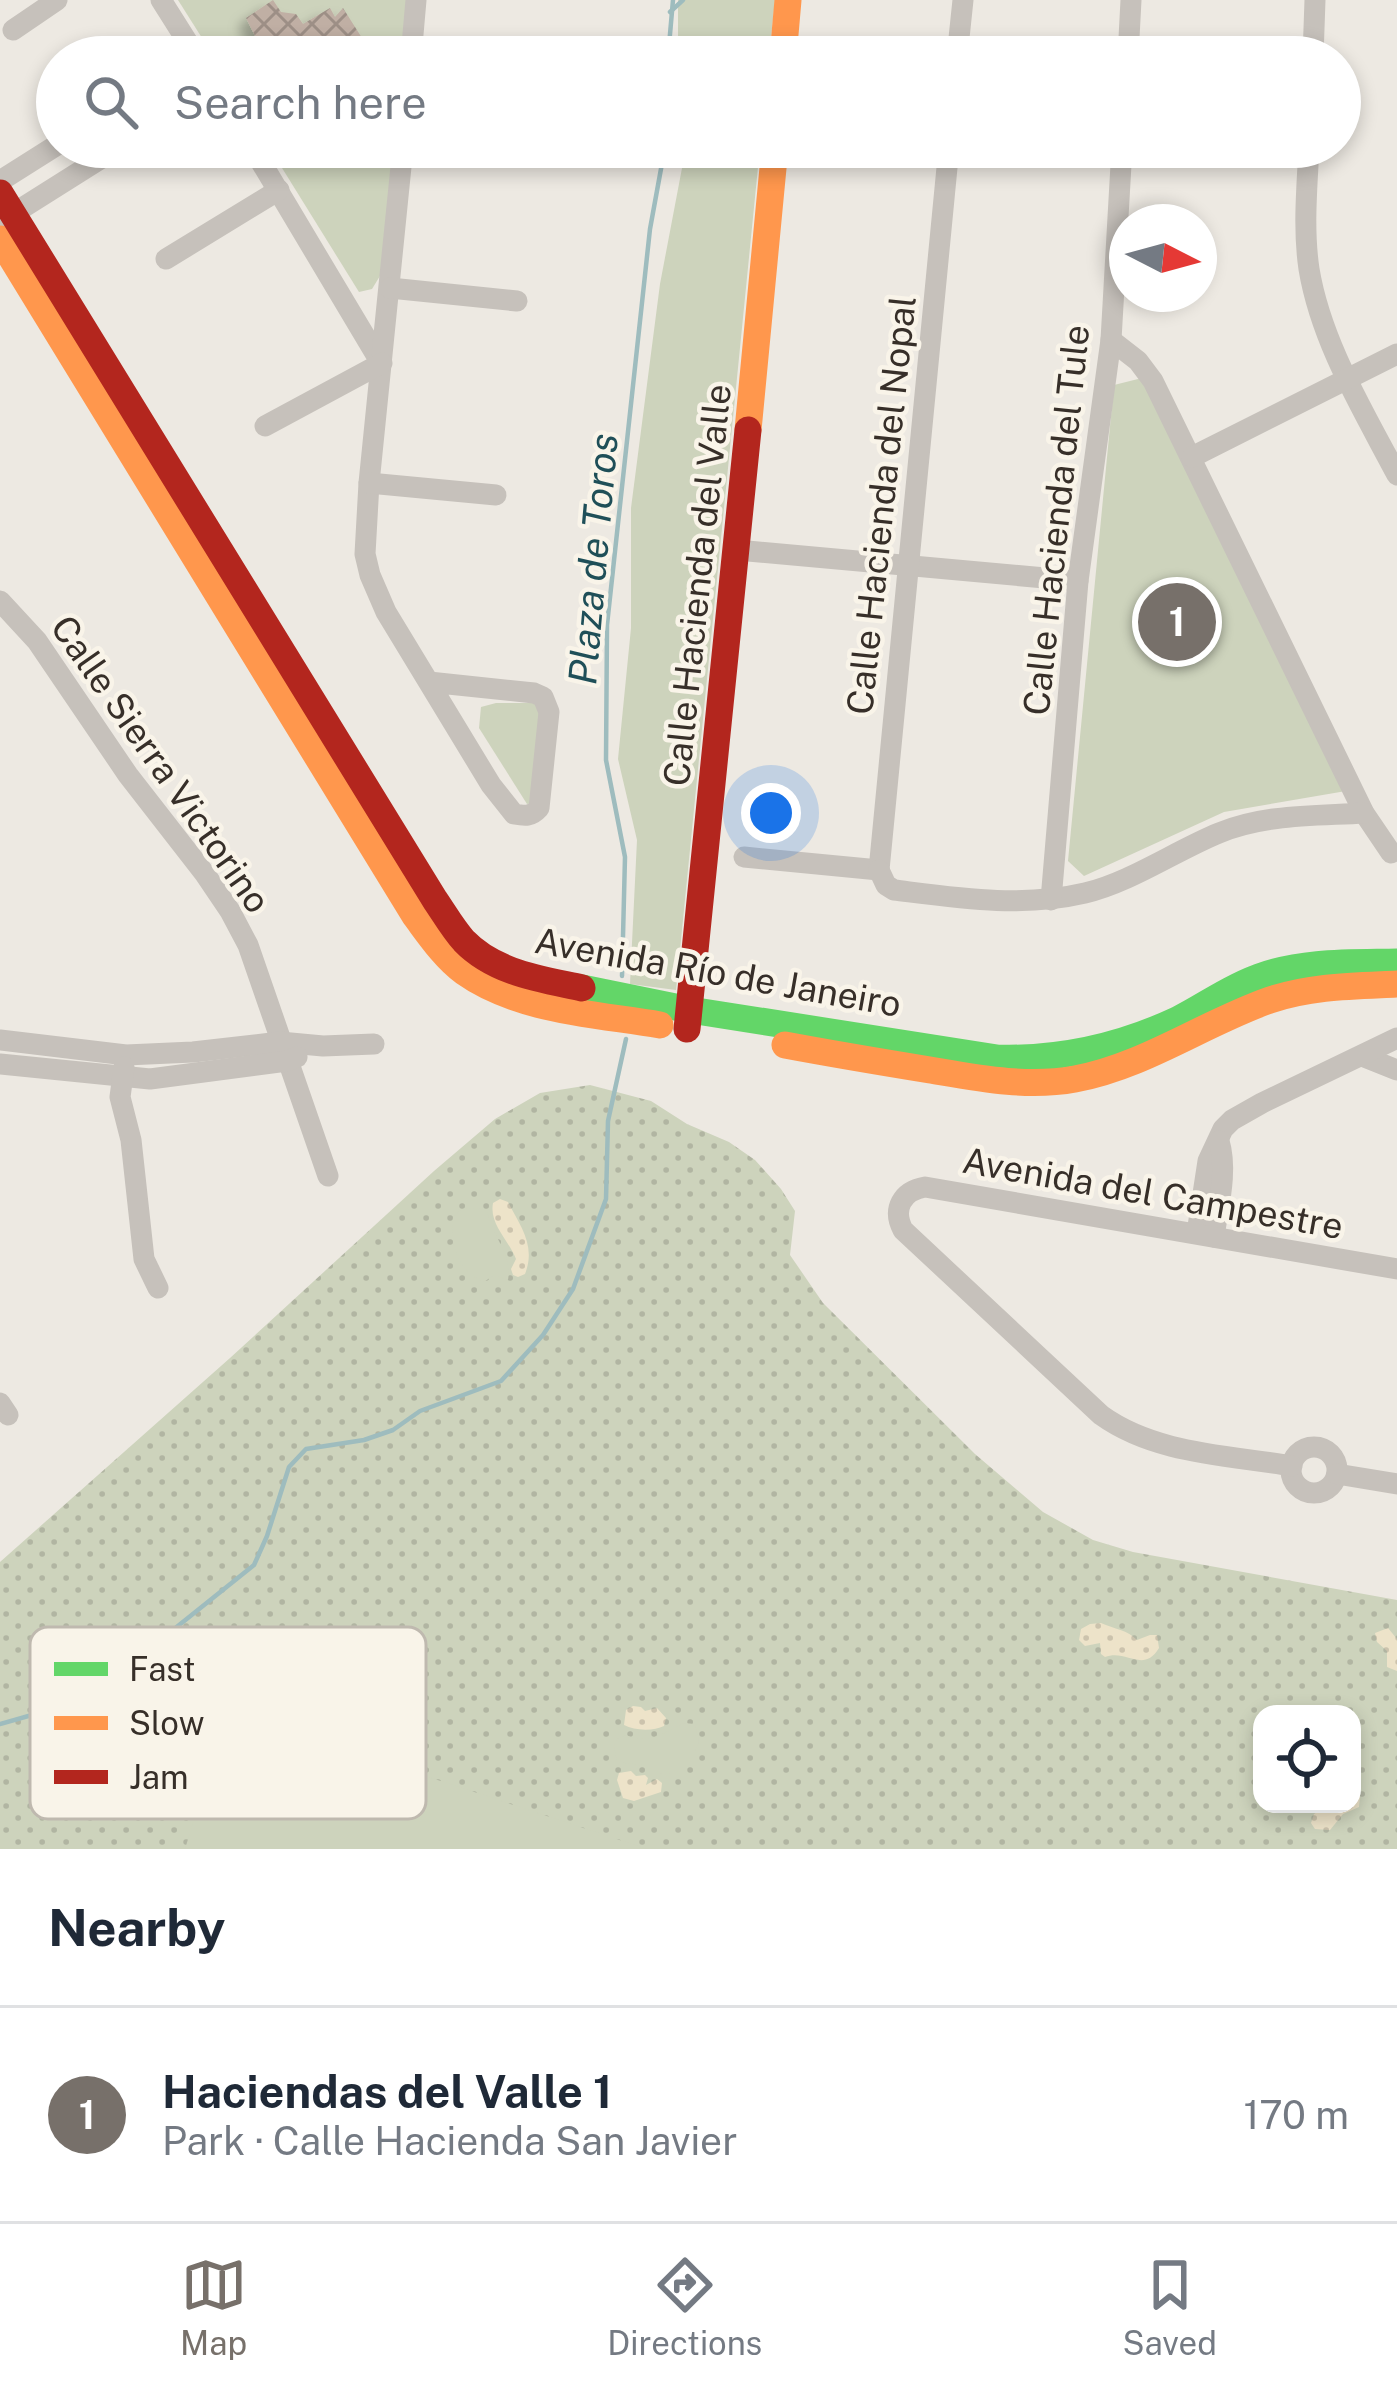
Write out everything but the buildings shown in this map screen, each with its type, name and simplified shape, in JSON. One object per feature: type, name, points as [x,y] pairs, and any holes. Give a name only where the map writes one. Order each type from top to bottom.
[{"type":"main road","points":[[785,36],[788,0]]},
{"type":"main road","name":"Calle Hacienda del Valle","points":[[688,1020],[773,168]]},
{"type":"main road","name":"Avenida Río de Janeiro","points":[[3,217],[415,916],[444,954],[488,987],[520,999],[998,1058],[1052,1059],[1105,1049],[1268,974],[1300,967],[1397,962]]},
{"type":"main road","name":"Avenida Río de Janeiro","points":[[688,1020],[1011,1083],[1050,1082],[1131,1062],[1285,994],[1397,984]]},
{"type":"street","points":[[13,30],[57,0]]},
{"type":"street","points":[[161,0],[183,36]]},
{"type":"street","points":[[413,36],[416,0]]},
{"type":"street","points":[[959,36],[963,0]]},
{"type":"street","points":[[1129,36],[1132,0]]},
{"type":"street","points":[[1313,36],[1315,0]]},
{"type":"street","points":[[0,181],[36,159]]},
{"type":"street","points":[[71,168],[75,175]]},
{"type":"street","points":[[3,217],[86,168]]},
{"type":"street","points":[[265,168],[382,363]]},
{"type":"street","points":[[401,168],[365,554],[386,612],[506,808],[522,816],[534,813],[539,808],[549,712],[543,697],[429,682]]},
{"type":"street","name":"Calle Hacienda del Nopal","points":[[879,870],[947,168]]},
{"type":"street","name":"Calle Hacienda del Tule","points":[[1051,900],[1078,581],[1111,340],[1122,168]]},
{"type":"street","points":[[1308,168],[1310,273],[1322,319],[1346,378],[1397,476]]},
{"type":"street","points":[[166,259],[279,190]]},
{"type":"street","points":[[390,288],[517,301]]},
{"type":"street","points":[[1111,340],[1147,371],[1364,813],[1389,839]]},
{"type":"street","points":[[1192,457],[1397,354]]},
{"type":"street","points":[[265,426],[382,363]]},
{"type":"street","points":[[369,483],[496,495]]},
{"type":"street","points":[[737,550],[1078,581]]},
{"type":"street","name":"Calle Sierra Victorino","points":[[0,601],[37,640],[128,775],[230,911],[248,945],[328,1176]]},
{"type":"street","points":[[744,857],[879,870],[894,890],[1013,902],[1051,900],[1092,892],[1222,831],[1280,818],[1364,813]]},
{"type":"street","points":[[1206,1235],[1222,1171],[1219,1141],[1223,1129],[1237,1115],[1397,1038]]},
{"type":"street","points":[[0,1040],[126,1055],[283,1051]]},
{"type":"street","points":[[0,1064],[150,1079],[283,1051],[374,1044]]},
{"type":"street","points":[[126,1055],[120,1096],[131,1140],[144,1259],[158,1288]]},
{"type":"street","points":[[1362,1056],[1397,1070]]},
{"type":"street","name":"Avenida del Campestre","points":[[1292,1466],[1159,1444],[1118,1428],[902,1230],[898,1209],[903,1197],[925,1187],[1397,1269]]},
{"type":"street","points":[[1319,1448],[1331,1454],[1337,1474],[1326,1490],[1313,1494],[1296,1485],[1292,1466],[1299,1454],[1319,1448]]},
{"type":"street","points":[[1337,1474],[1397,1484]]},
{"type":"green space","points":[[178,0],[407,0],[404,36],[201,36]]},
{"type":"green space","points":[[678,0],[775,0],[771,36],[678,36]]},
{"type":"green space","points":[[282,168],[392,168],[383,271],[372,289],[359,292]]},
{"type":"green space","points":[[682,168],[758,168],[676,990],[630,984],[637,840],[618,759],[631,628],[631,508],[660,284]]},
{"type":"green space","points":[[1142,378],[1346,791],[1224,812],[1084,876],[1068,861],[1114,385]]},
{"type":"green space","points":[[535,703],[551,721],[540,801],[527,804],[479,728],[481,707]]},
{"type":"green space","points":[[590,1085],[651,1101],[755,1160],[795,1211],[790,1255],[823,1303],[975,1454],[1043,1512],[1093,1540],[1133,1552],[1397,1600],[1397,1849],[0,1849],[0,1562],[495,1119],[540,1093]]},
{"type":"green space","points":[[462,1209],[487,1210],[507,1261],[508,1280],[494,1275],[484,1282],[467,1271],[457,1255],[453,1217]]},
{"type":"green space","points":[[684,1723],[695,1724],[699,1742],[671,1773],[617,1762],[617,1739],[626,1735],[649,1738]]},
{"type":"green space","points":[[426,1776],[647,1849],[185,1849],[194,1819],[426,1819]]},
{"type":"sand","points":[[508,1202],[528,1246],[525,1274],[518,1277],[511,1269],[516,1259],[494,1218],[493,1203]]},
{"type":"sand","points":[[1101,1623],[1137,1640],[1157,1635],[1159,1648],[1141,1660],[1105,1657],[1100,1643],[1085,1646],[1079,1640],[1081,1629]]},
{"type":"sand","points":[[1388,1628],[1397,1639],[1397,1671],[1387,1667],[1387,1651],[1375,1633]]},
{"type":"sand","points":[[633,1706],[645,1711],[657,1708],[666,1718],[664,1726],[644,1730],[624,1725],[626,1710]]},
{"type":"sand","points":[[619,1773],[645,1775],[646,1785],[657,1779],[662,1783],[661,1792],[634,1801],[623,1798]]},
{"type":"sand","points":[[1345,1813],[1330,1830],[1315,1829],[1314,1814]]},
{"type":"waterway","name":"Plaza de Toros","points":[[670,36],[673,0]]},
{"type":"waterway","points":[[670,12],[683,0]]},
{"type":"waterway","name":"Plaza de Toros","points":[[622,976],[625,857],[606,760],[607,625],[650,229],[661,168]]},
{"type":"waterway","name":"Plaza de Toros","points":[[177,1627],[254,1565],[289,1467],[306,1449],[393,1430],[420,1411],[501,1381],[543,1335],[573,1289],[606,1199],[608,1121],[626,1039]]},
{"type":"waterway","name":"Plaza de Toros","points":[[0,1724],[30,1716]]},
{"type":"traffic: fast","points":[[582,988],[690,1010],[1021,1058],[1067,1054],[1133,1038],[1276,972],[1327,964],[1397,962]]},
{"type":"traffic: slow","points":[[785,36],[788,0]]},
{"type":"traffic: slow","points":[[748,430],[773,168]]},
{"type":"traffic: slow","points":[[0,239],[415,916],[438,946],[464,972],[509,995],[559,1009],[660,1025]]},
{"type":"traffic: slow","points":[[785,1045],[984,1079],[1057,1082],[1126,1064],[1285,995],[1397,984]]},
{"type":"traffic: jam","points":[[0,193],[456,931],[476,952],[504,968],[582,988]]},
{"type":"traffic: jam","points":[[687,1029],[748,430]]},
{"type":"place","name":"Haciendas del Valle 1","points":[[1177,622]]}]
